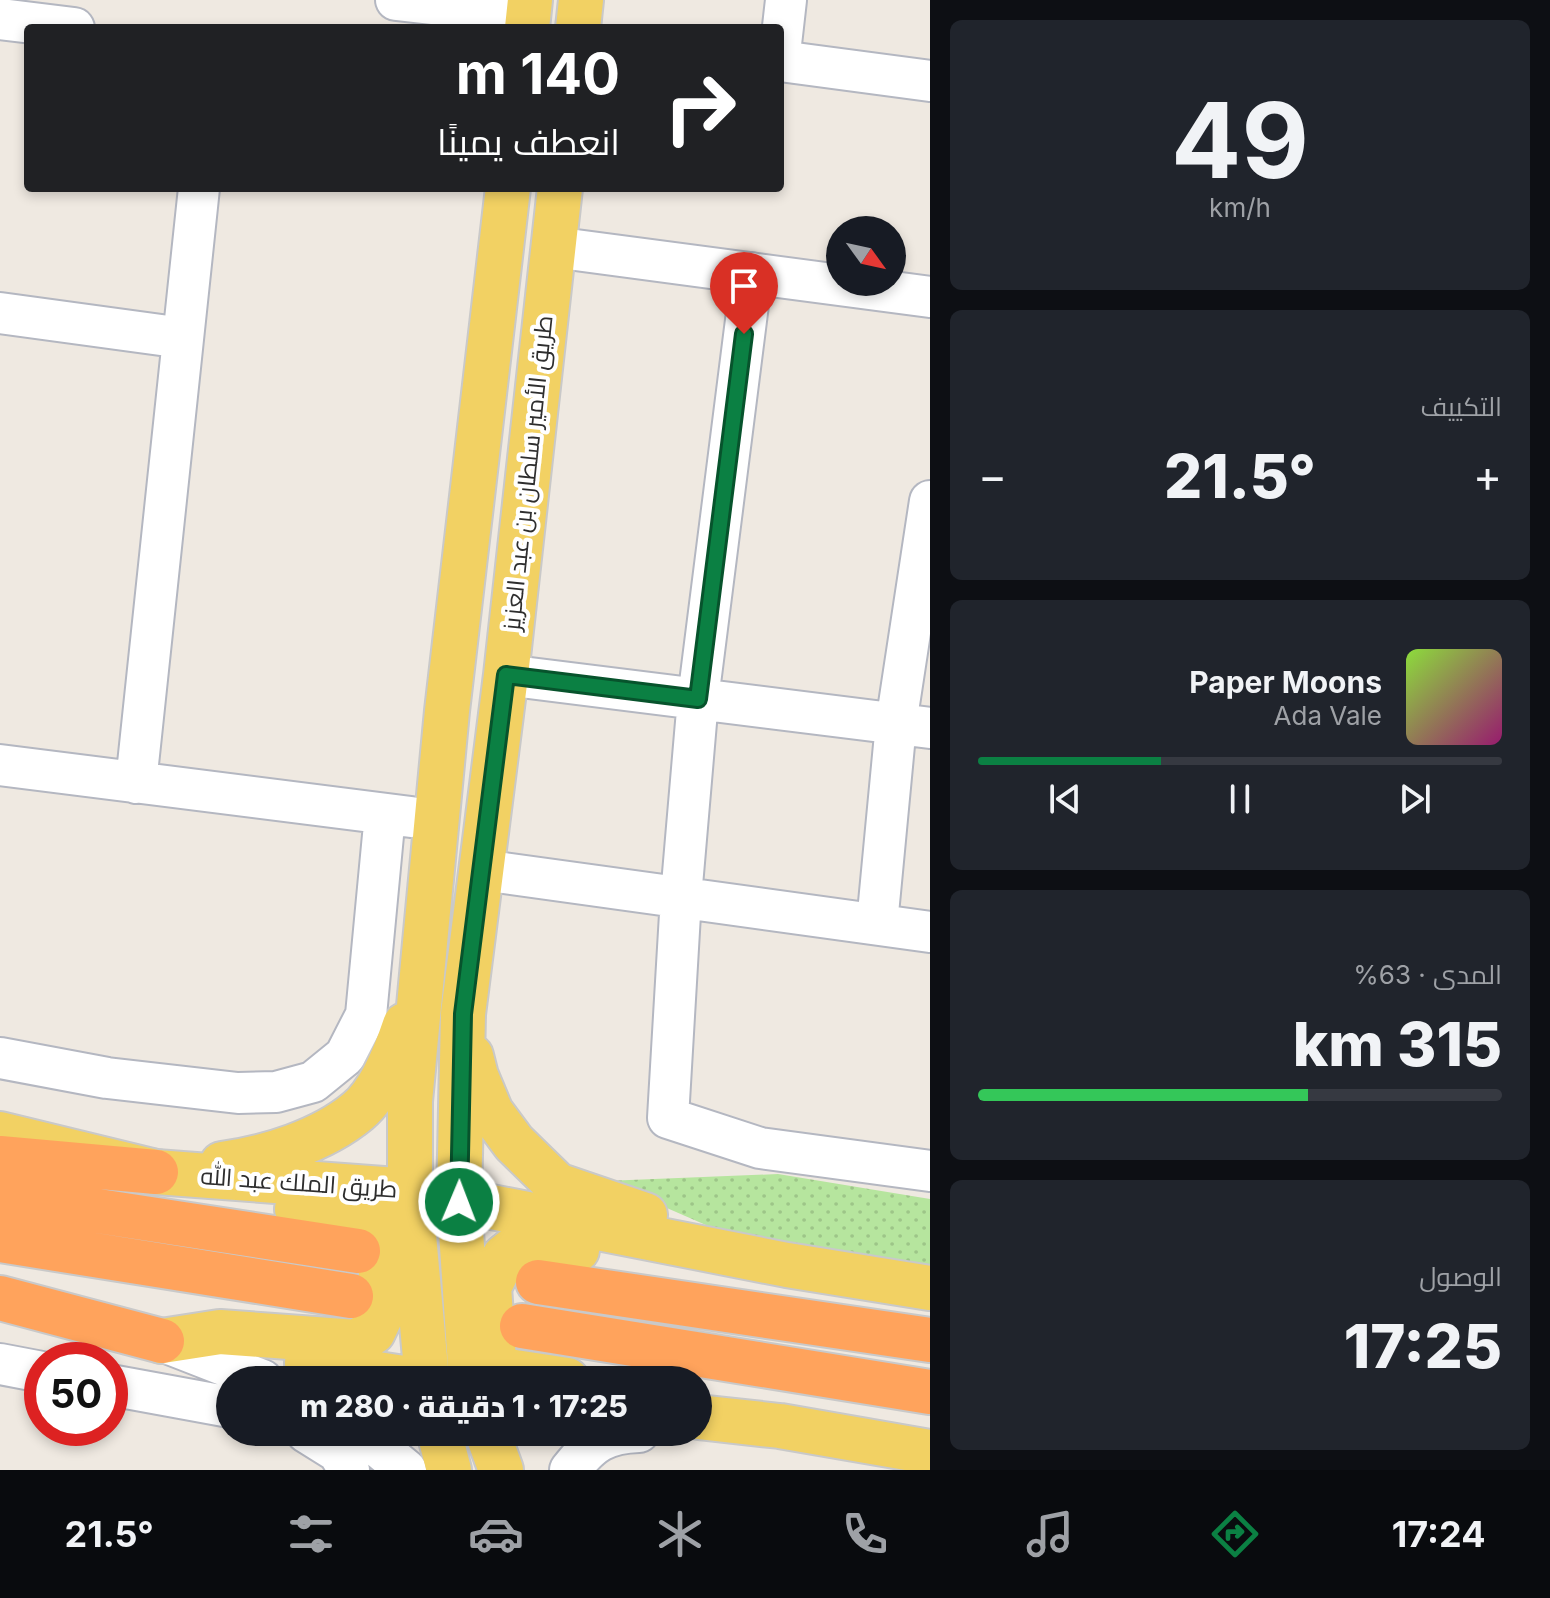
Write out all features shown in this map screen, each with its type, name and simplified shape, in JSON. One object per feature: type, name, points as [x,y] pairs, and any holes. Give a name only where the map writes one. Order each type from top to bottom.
[{"type":"highway","points":[[0,1158],[156,1172]]},
{"type":"highway","points":[[0,1196],[358,1251]]},
{"type":"highway","points":[[0,1240],[351,1296]]},
{"type":"highway","points":[[538,1282],[930,1340]]},
{"type":"highway","points":[[0,1298],[162,1341]]},
{"type":"highway","points":[[522,1326],[930,1392]]},
{"type":"main road","points":[[578,24],[581,0]]},
{"type":"main road","points":[[426,1366],[410,1191],[410,1101],[435,820],[508,192]]},
{"type":"main road","name":"طريق الأمير سلطان بن عبد العزيز","points":[[470,1366],[459,1202],[463,1014],[506,675],[560,192]]},
{"type":"main road","points":[[156,1172],[251,1160],[320,1135],[360,1110],[393,1063],[421,977]]},
{"type":"main road","points":[[463,1014],[476,1076],[491,1112],[514,1143],[557,1185],[787,1265]]},
{"type":"main road","name":"طريق الملك عبد الله","points":[[0,1134],[156,1172],[410,1191],[787,1265],[930,1288]]},
{"type":"main road","points":[[156,1172],[277,1207],[370,1222],[377,1226],[383,1276],[384,1309],[373,1332],[356,1342],[220,1332],[162,1341]]},
{"type":"main road","points":[[499,1366],[494,1360],[489,1287],[504,1257],[519,1245],[644,1257],[787,1265]]},
{"type":"main road","points":[[0,1318],[325,1366]]},
{"type":"main road","points":[[712,1409],[780,1426]]},
{"type":"main road","points":[[712,1419],[780,1426],[930,1452]]},
{"type":"main road","points":[[443,1446],[449,1470]]},
{"type":"main road","points":[[492,1446],[501,1470]]},
{"type":"street","points":[[396,0],[529,14]]},
{"type":"street","points":[[783,24],[786,0]]},
{"type":"street","points":[[0,19],[41,24]]},
{"type":"street","points":[[784,62],[930,81]]},
{"type":"street","points":[[136,783],[199,192]]},
{"type":"street","points":[[553,247],[930,297]]},
{"type":"street","points":[[752,273],[698,699],[681,897],[668,1118],[760,1148],[930,1171]]},
{"type":"street","points":[[0,313],[183,338]]},
{"type":"street","points":[[877,924],[913,726],[930,501]]},
{"type":"street","points":[[506,675],[913,726]]},
{"type":"street","points":[[0,765],[435,820]]},
{"type":"street","points":[[0,1058],[107,1078],[238,1093],[276,1092],[313,1082],[345,1056],[366,1015],[385,814]]},
{"type":"street","points":[[482,870],[930,932]]},
{"type":"street","points":[[162,1341],[226,1366]]},
{"type":"street","points":[[0,1364],[24,1369]]},
{"type":"street","points":[[128,1388],[216,1404]]},
{"type":"street","points":[[712,1429],[780,1426]]},
{"type":"street","points":[[328,1446],[338,1452],[349,1470]]},
{"type":"street","points":[[377,1446],[406,1470]]},
{"type":"street","points":[[570,1470],[590,1446]]},
{"type":"green space","points":[[778,1174],[930,1199],[930,1266],[854,1256],[715,1229],[605,1181]]},
{"type":"route","points":[[459,1202],[463,1014],[506,675],[698,699],[744,334]]}]
